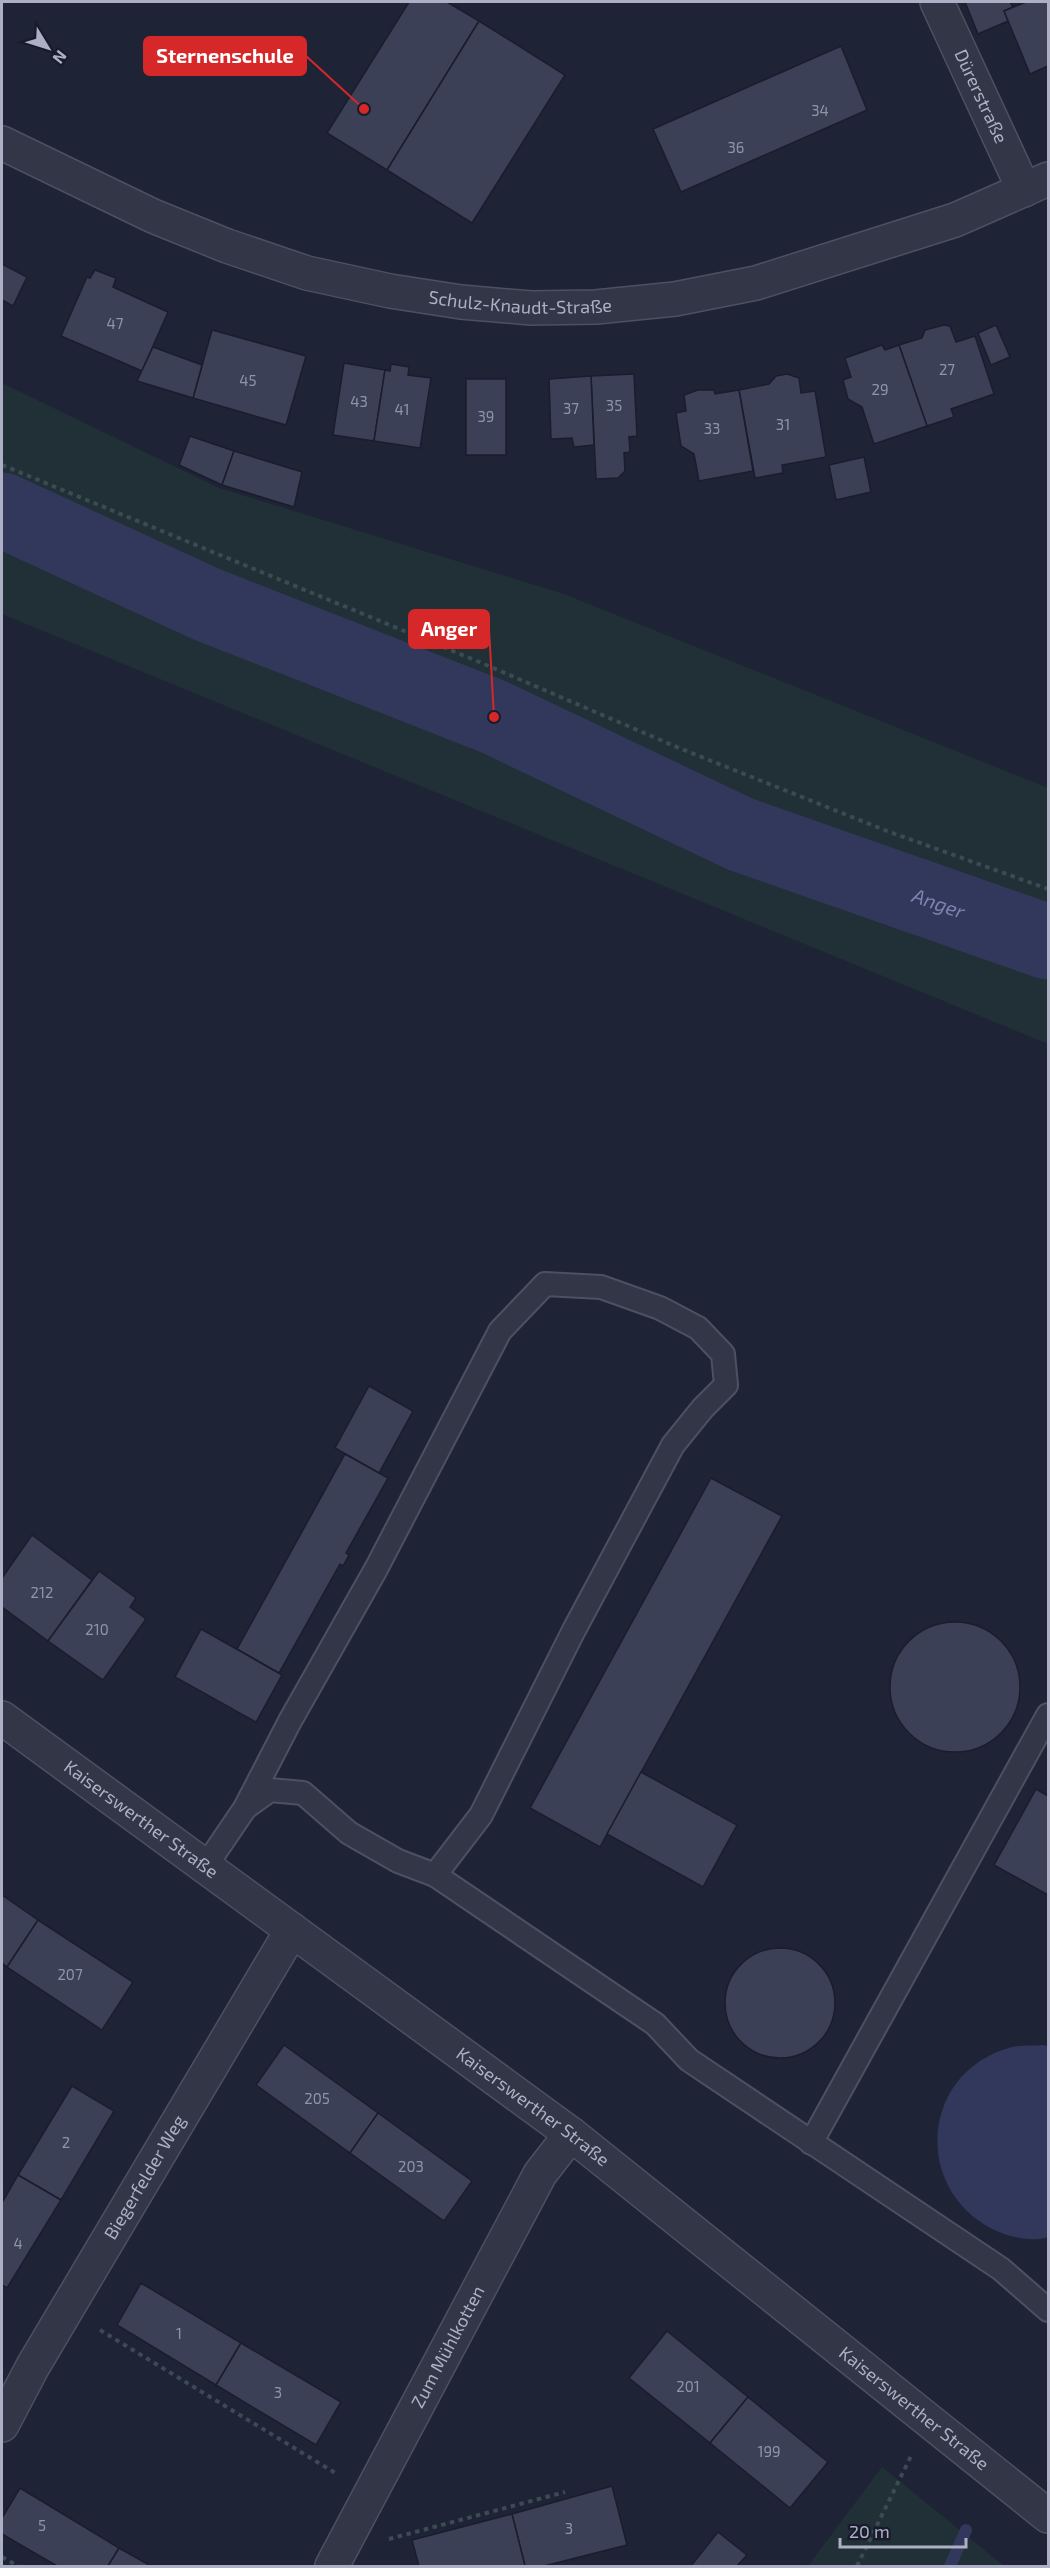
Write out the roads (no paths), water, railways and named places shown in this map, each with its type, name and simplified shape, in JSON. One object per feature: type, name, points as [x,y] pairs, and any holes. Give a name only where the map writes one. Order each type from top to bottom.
[{"type":"street","name":"Dürerstraße","points":[[937,2],[1036,185]]},
{"type":"street","name":"Schulz-Knaudt-Straße","points":[[2,143],[153,216],[227,246],[307,273],[390,291],[461,302],[531,308],[596,307],[675,299],[756,283],[955,220],[1036,185]]},
{"type":"street","name":"Kaiserswerther Straße","points":[[2,1718],[571,2134],[1048,2516]]},
{"type":"street","name":"Biegerfelder Weg","points":[[2,2426],[66,2310],[292,1930]]},
{"type":"street","name":"Zum Mühlkotten","points":[[332,2566],[540,2174],[571,2134]]},
{"type":"lane","points":[[205,1867],[245,1808],[290,1721],[376,1569],[500,1331],[545,1284],[601,1287],[660,1308],[698,1328],[723,1354],[726,1385],[703,1408],[673,1445],[574,1630],[481,1815],[435,1875]]},
{"type":"lane","points":[[811,2143],[1048,1715]]},
{"type":"lane","points":[[245,1808],[270,1790],[303,1793],[349,1833],[398,1861],[435,1875],[655,2024],[689,2060],[1001,2269],[1048,2310]]},
{"type":"water","points":[[1045,2045],[1048,2047],[1048,2237],[1023,2239],[999,2232],[970,2214],[951,2190],[940,2163],[938,2134],[944,2106],[958,2081],[981,2060],[1012,2047]]},
{"type":"waterway","name":"Anger","points":[[2,510],[206,604],[494,717],[740,834],[1048,942]]},
{"type":"waterway","points":[[950,2566],[966,2530]]},
{"type":"place","name":"Sternenschule","points":[[364,109]]},
{"type":"place","name":"Anger","points":[[494,717]]}]
